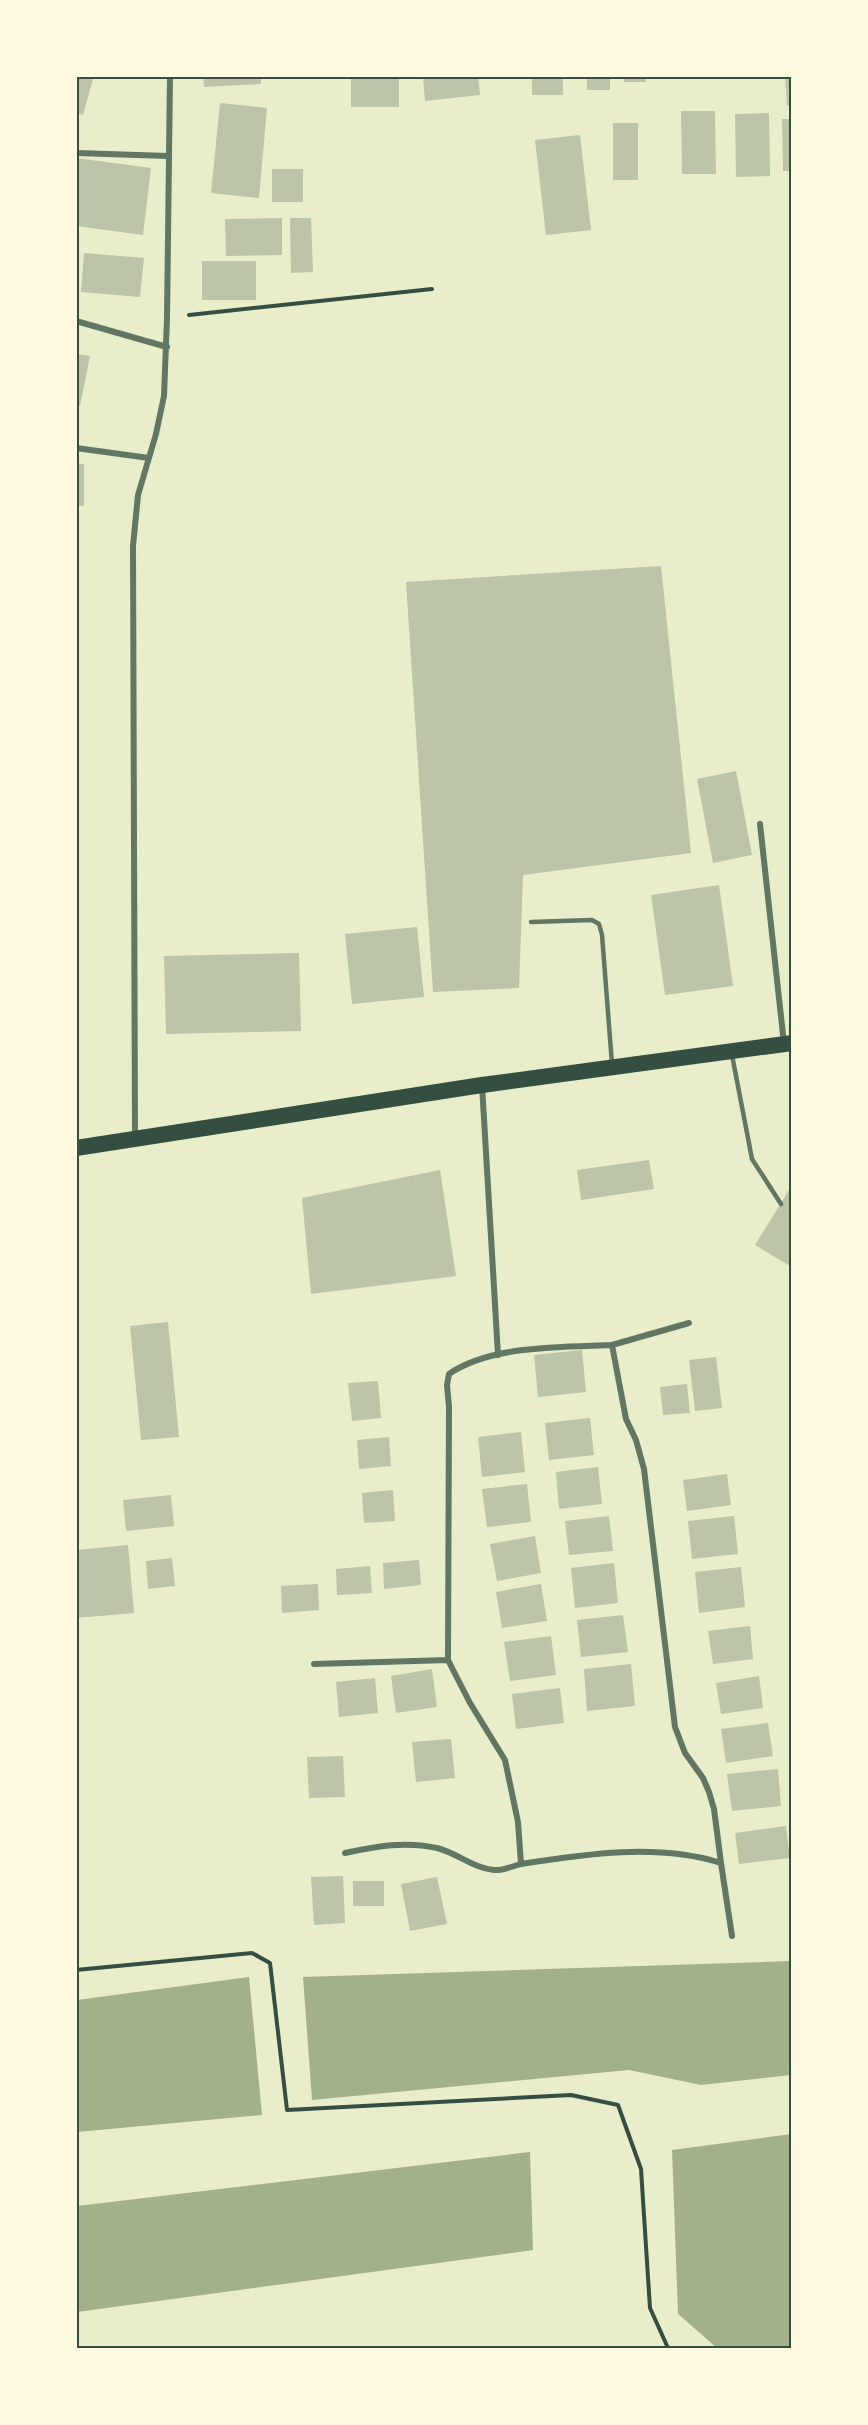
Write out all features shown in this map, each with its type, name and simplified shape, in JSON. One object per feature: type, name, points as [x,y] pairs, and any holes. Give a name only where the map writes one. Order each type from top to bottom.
[{"type":"highway","points":[[76,1148],[482,1085],[788,1044]]},
{"type":"street","points":[[135,1140],[133,546],[138,495],[164,396],[167,347],[170,76]]},
{"type":"street","points":[[76,153],[168,156]]},
{"type":"street","points":[[76,321],[167,347]]},
{"type":"street","points":[[76,448],[149,458]]},
{"type":"street","points":[[760,824],[788,1044]]},
{"type":"street","points":[[482,1085],[498,1355]]},
{"type":"street","points":[[521,1864],[518,1822],[505,1760],[470,1703],[448,1660],[449,1407],[447,1386],[449,1374],[460,1367],[498,1355],[566,1347],[612,1345],[689,1323]]},
{"type":"street","points":[[612,1345],[626,1419],[636,1440],[644,1469],[675,1727],[685,1753],[703,1778],[714,1809],[732,1936]]},
{"type":"street","points":[[314,1664],[448,1660]]},
{"type":"street","points":[[345,1853],[388,1844],[414,1844],[440,1849],[495,1871],[521,1864],[604,1853],[696,1855],[721,1863]]},
{"type":"lane","points":[[531,922],[592,920],[599,924],[602,936],[612,1067]]},
{"type":"lane","points":[[731,1051],[752,1159],[781,1204]]},
{"type":"path","points":[[167,318],[432,289]]},
{"type":"path","points":[[76,1970],[252,1953],[270,1963],[287,2110],[571,2095],[618,2105],[641,2169],[650,2308],[668,2349]]},
{"type":"shaded area","points":[[791,1961],[791,2075],[701,2085],[629,2070],[312,2100],[303,1977]]},
{"type":"shaded area","points":[[249,1977],[262,2115],[77,2132],[77,2000]]},
{"type":"shaded area","points":[[791,2134],[791,2348],[717,2348],[678,2314],[672,2150]]},
{"type":"shaded area","points":[[530,2152],[533,2250],[77,2312],[77,2206]]},
{"type":"building","points":[[76,76],[93,79],[83,115],[76,113]]},
{"type":"building","points":[[203,76],[261,76],[261,84],[204,87]]},
{"type":"building","points":[[351,76],[399,76],[399,107],[351,107]]},
{"type":"building","points":[[423,76],[478,76],[480,95],[425,101]]},
{"type":"building","points":[[532,76],[563,76],[563,95],[532,95]]},
{"type":"building","points":[[587,76],[610,76],[610,90],[587,90]]},
{"type":"building","points":[[624,76],[645,76],[646,82],[624,82]]},
{"type":"building","points":[[785,76],[792,76],[792,106],[787,106]]},
{"type":"building","points":[[220,103],[267,108],[259,198],[211,193]]},
{"type":"building","points":[[681,111],[715,111],[716,174],[682,174]]},
{"type":"building","points":[[769,113],[770,176],[736,177],[735,114]]},
{"type":"building","points":[[782,119],[792,119],[792,171],[783,171]]},
{"type":"building","points":[[613,123],[638,123],[638,180],[613,180]]},
{"type":"building","points":[[580,135],[591,230],[546,235],[535,140]]},
{"type":"building","points":[[76,158],[151,168],[143,235],[76,226]]},
{"type":"building","points":[[272,169],[303,169],[303,202],[272,202]]},
{"type":"building","points":[[282,218],[282,255],[226,256],[225,219]]},
{"type":"building","points":[[290,218],[311,218],[313,272],[291,273]]},
{"type":"building","points":[[84,253],[144,258],[140,297],[81,292]]},
{"type":"building","points":[[202,261],[256,261],[256,300],[202,300]]},
{"type":"building","points":[[76,354],[90,356],[80,406],[76,406]]},
{"type":"building","points":[[76,464],[84,464],[84,506],[76,506]]},
{"type":"building","points":[[661,566],[691,853],[523,875],[519,988],[433,992],[406,582]]},
{"type":"building","points":[[736,771],[752,855],[713,863],[697,779]]},
{"type":"building","points":[[719,885],[733,986],[665,995],[651,895]]},
{"type":"building","points":[[417,927],[424,997],[352,1004],[345,934]]},
{"type":"building","points":[[299,953],[301,1031],[166,1034],[164,956]]},
{"type":"building","points":[[649,1160],[654,1189],[581,1200],[577,1170]]},
{"type":"building","points":[[440,1170],[456,1276],[311,1294],[302,1198]]},
{"type":"building","points":[[792,1185],[792,1267],[755,1245]]},
{"type":"building","points":[[168,1322],[179,1437],[141,1440],[130,1326]]},
{"type":"building","points":[[582,1350],[586,1392],[538,1397],[534,1355]]},
{"type":"building","points":[[716,1357],[722,1408],[695,1411],[689,1360]]},
{"type":"building","points":[[378,1381],[381,1418],[352,1421],[348,1383]]},
{"type":"building","points":[[687,1384],[690,1413],[663,1415],[660,1387]]},
{"type":"building","points":[[590,1418],[594,1455],[549,1460],[545,1423]]},
{"type":"building","points":[[521,1432],[525,1472],[482,1477],[478,1437]]},
{"type":"building","points":[[389,1437],[391,1466],[359,1469],[357,1440]]},
{"type":"building","points":[[598,1467],[602,1504],[559,1509],[556,1472]]},
{"type":"building","points":[[727,1474],[731,1505],[687,1511],[683,1480]]},
{"type":"building","points":[[527,1484],[531,1522],[487,1527],[482,1489]]},
{"type":"building","points":[[393,1490],[395,1521],[364,1523],[362,1493]]},
{"type":"building","points":[[171,1495],[174,1526],[126,1531],[123,1500]]},
{"type":"building","points":[[609,1516],[613,1551],[569,1555],[565,1521]]},
{"type":"building","points":[[734,1516],[738,1554],[692,1559],[688,1521]]},
{"type":"building","points":[[535,1536],[541,1573],[497,1581],[490,1544]]},
{"type":"building","points":[[128,1545],[134,1613],[76,1618],[76,1550]]},
{"type":"building","points":[[172,1558],[175,1586],[148,1589],[146,1561]]},
{"type":"building","points":[[419,1560],[421,1585],[384,1589],[383,1563]]},
{"type":"building","points":[[614,1563],[618,1603],[575,1608],[571,1568]]},
{"type":"building","points":[[370,1566],[372,1593],[337,1595],[336,1569]]},
{"type":"building","points":[[741,1567],[745,1607],[699,1613],[695,1572]]},
{"type":"building","points":[[318,1584],[319,1610],[282,1613],[281,1586]]},
{"type":"building","points":[[541,1584],[547,1621],[502,1628],[496,1592]]},
{"type":"building","points":[[623,1615],[628,1652],[581,1657],[577,1620]]},
{"type":"building","points":[[750,1626],[753,1659],[713,1664],[708,1631]]},
{"type":"building","points":[[551,1636],[556,1675],[510,1681],[504,1642]]},
{"type":"building","points":[[631,1664],[635,1706],[587,1711],[584,1669]]},
{"type":"building","points":[[432,1669],[437,1707],[396,1713],[391,1676]]},
{"type":"building","points":[[759,1676],[763,1708],[721,1714],[716,1683]]},
{"type":"building","points":[[375,1678],[378,1713],[339,1717],[336,1682]]},
{"type":"building","points":[[560,1688],[564,1723],[516,1729],[512,1694]]},
{"type":"building","points":[[768,1723],[773,1756],[726,1763],[721,1729]]},
{"type":"building","points":[[451,1739],[455,1778],[416,1782],[412,1742]]},
{"type":"building","points":[[343,1756],[345,1797],[309,1798],[307,1757]]},
{"type":"building","points":[[778,1769],[781,1806],[732,1811],[727,1774]]},
{"type":"building","points":[[786,1826],[790,1858],[739,1864],[735,1833]]},
{"type":"building","points":[[343,1876],[345,1923],[314,1925],[311,1877]]},
{"type":"building","points":[[437,1877],[447,1924],[410,1931],[401,1884]]},
{"type":"building","points":[[353,1881],[384,1881],[384,1906],[353,1906]]}]
